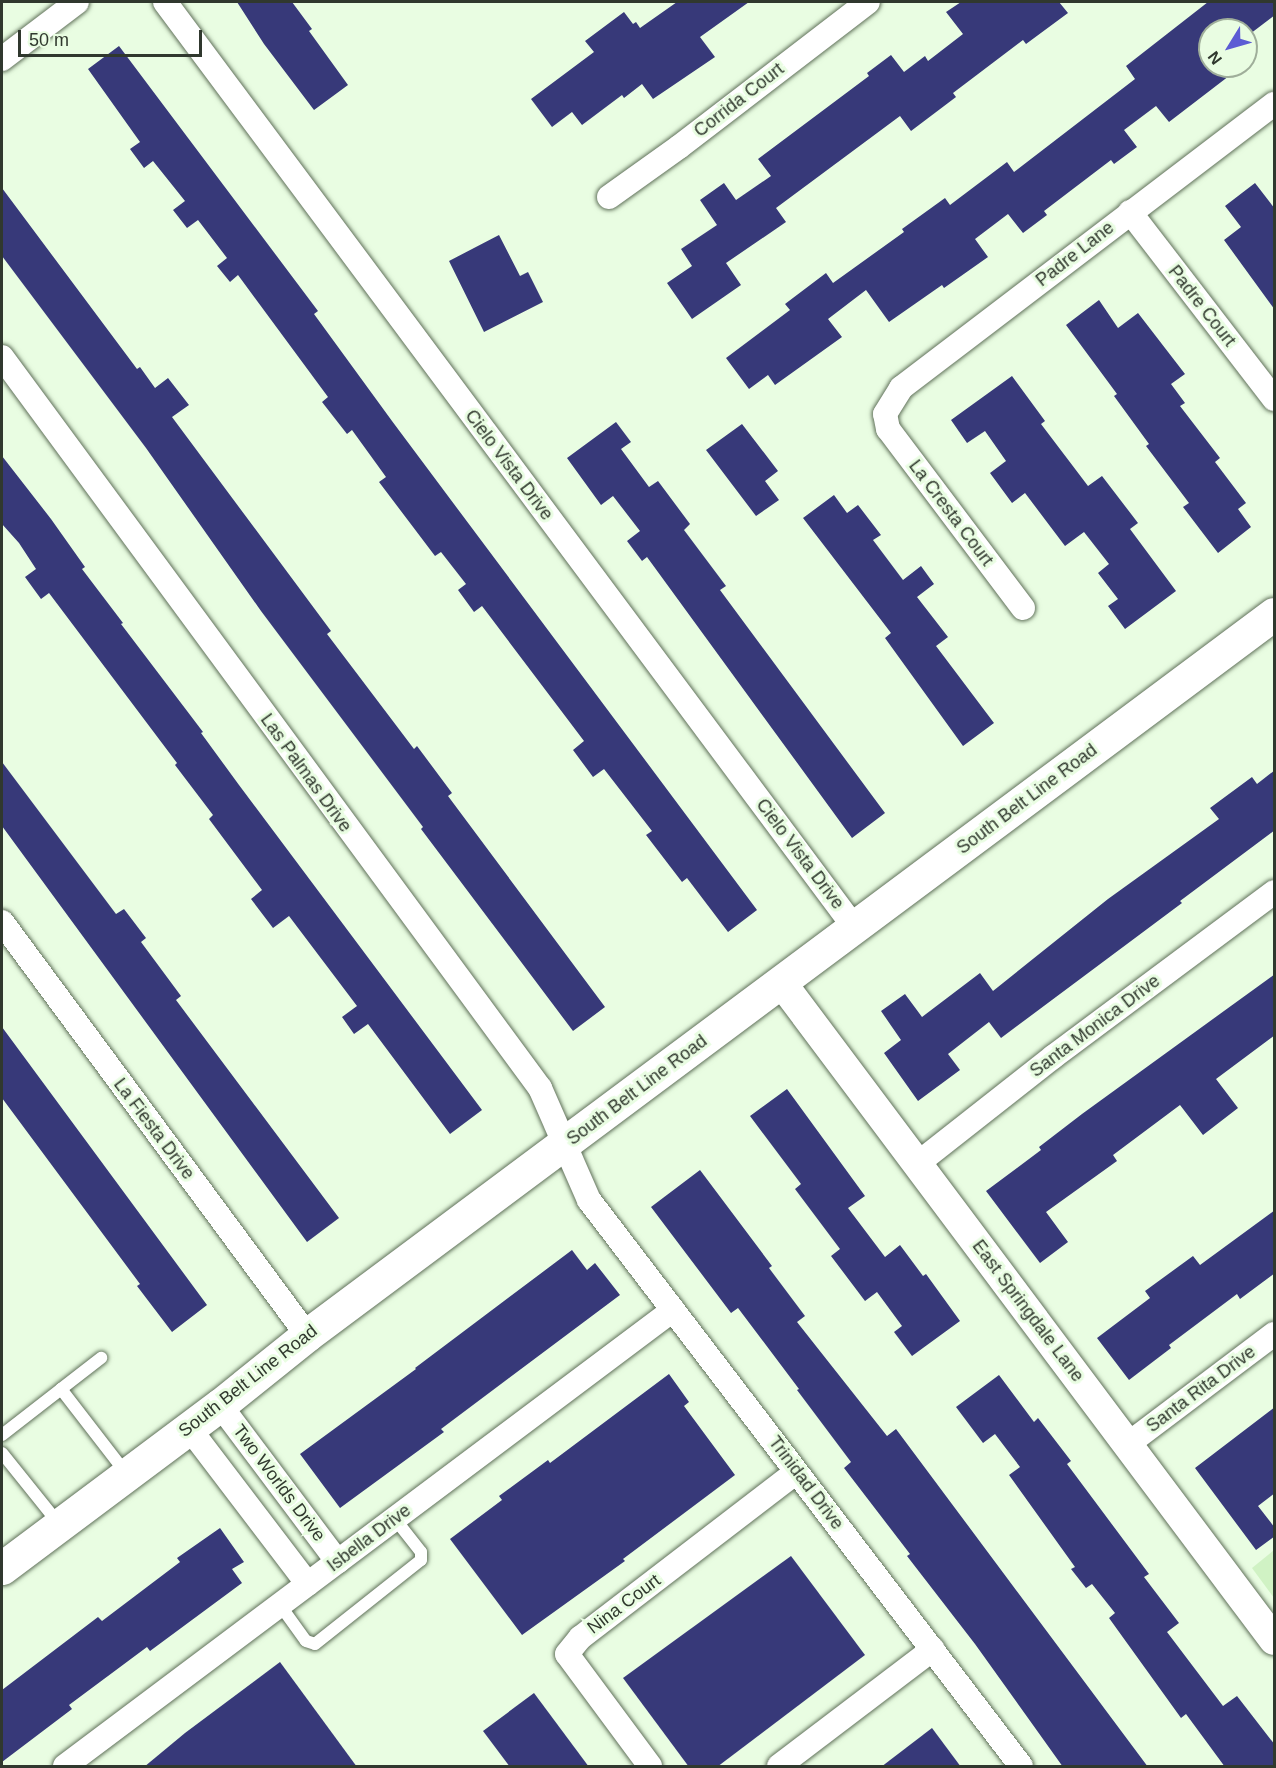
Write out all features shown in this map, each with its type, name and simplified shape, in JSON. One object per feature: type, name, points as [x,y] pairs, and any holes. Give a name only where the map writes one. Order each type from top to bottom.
[{"type":"main road","name":"South Belt Line Road","points":[[2,1568],[220,1405],[307,1335],[1275,614]]},
{"type":"street","points":[[2,58],[77,2]]},
{"type":"street","name":"Cielo Vista Drive","points":[[165,2],[855,927]]},
{"type":"street","name":"Corrida Court","points":[[609,196],[688,140],[868,2]]},
{"type":"street","name":"Padre Lane","points":[[885,414],[901,388],[1275,104]]},
{"type":"street","name":"Padre Court","points":[[1130,212],[1275,399]]},
{"type":"street","name":"Las Palmas Drive","points":[[2,357],[540,1088],[590,1200]]},
{"type":"street","name":"La Cresta Court","points":[[885,414],[888,429],[1023,608]]},
{"type":"street","name":"Santa Monica Drive","points":[[917,1164],[1053,1057],[1275,891]]},
{"type":"street","name":"La Fiesta Drive","points":[[2,922],[307,1335]]},
{"type":"street","name":"East Springdale Lane","points":[[781,982],[1275,1640]]},
{"type":"street","name":"Trinidad Drive","points":[[590,1200],[933,1648],[1021,1767]]},
{"type":"street","name":"Isbella Drive","points":[[65,1767],[673,1310]]},
{"type":"street","name":"Santa Rita Drive","points":[[1128,1444],[1275,1334]]},
{"type":"street","name":"Two Worlds Drive","points":[[220,1405],[338,1562]]},
{"type":"street","points":[[189,1428],[308,1584]]},
{"type":"street","name":"Nina Court","points":[[650,1767],[567,1654],[580,1638],[796,1472]]},
{"type":"street","points":[[779,1767],[933,1648]]},
{"type":"lane","points":[[2,1435],[101,1358]]},
{"type":"lane","points":[[61,1389],[126,1474]]},
{"type":"lane","points":[[2,1453],[59,1525]]},
{"type":"lane","points":[[280,1605],[306,1641],[315,1644],[421,1560],[421,1552],[395,1519]]},
{"type":"green space","points":[[1274,1550],[1274,1598],[1252,1568]]},
{"type":"building","points":[[237,2],[292,2],[312,29],[309,31],[348,85],[314,110],[264,44]]},
{"type":"building","points":[[677,2],[749,2],[700,37],[715,57],[653,99],[642,84],[624,98],[622,95],[582,125],[572,112],[552,127],[531,99],[594,52],[585,41],[624,12],[633,24],[636,22],[640,28]]},
{"type":"building","points":[[961,2],[1059,2],[1068,13],[1026,44],[1023,40],[953,93],[956,97],[911,131],[900,116],[776,208],[786,222],[726,263],[741,285],[692,319],[667,283],[692,266],[681,249],[717,225],[700,200],[724,183],[736,200],[771,176],[758,159],[869,76],[867,73],[891,55],[904,72],[925,56],[928,61],[963,34],[946,12]]},
{"type":"building","points":[[1208,2],[1275,2],[1275,15],[1258,28],[1258,18],[1198,18],[1198,78],[1226,78],[1169,122],[1156,106],[1124,130],[1137,147],[1114,164],[1111,160],[1044,211],[1047,215],[1023,233],[1008,214],[975,239],[988,257],[944,288],[942,285],[889,322],[866,290],[828,319],[842,337],[775,385],[768,375],[749,389],[726,358],[790,310],[785,304],[826,273],[833,283],[904,232],[902,229],[945,198],[950,205],[1007,162],[1014,172],[1135,79],[1126,66]]},
{"type":"building","points":[[119,46],[318,311],[314,314],[392,421],[757,910],[728,932],[687,878],[682,882],[646,835],[652,831],[604,769],[593,777],[573,750],[584,741],[482,606],[474,612],[458,590],[466,584],[441,552],[435,556],[379,482],[386,477],[352,430],[347,434],[322,402],[328,397],[238,275],[230,282],[217,266],[227,258],[198,220],[187,228],[173,210],[185,201],[153,161],[144,168],[130,149],[140,142],[88,69]]},
{"type":"building","points":[[1255,183],[1275,209],[1275,310],[1224,240],[1241,227],[1225,206]]},
{"type":"building","points":[[2,188],[137,369],[140,367],[155,388],[168,378],[189,405],[172,417],[331,631],[327,634],[414,749],[417,746],[452,793],[448,796],[605,1007],[573,1031],[421,829],[423,827],[261,611],[146,448],[2,256]]},
{"type":"building","points":[[499,235],[520,276],[528,272],[543,302],[484,332],[449,261]]},
{"type":"building","points":[[1099,300],[1118,328],[1138,313],[1185,374],[1171,384],[1185,403],[1180,406],[1220,458],[1215,462],[1246,503],[1238,509],[1251,527],[1218,553],[1183,507],[1189,503],[1146,446],[1149,444],[1114,396],[1117,394],[1066,325]]},
{"type":"building","points":[[1012,376],[1045,421],[1041,424],[1088,486],[1102,476],[1138,523],[1130,529],[1176,591],[1125,629],[1108,606],[1118,599],[1098,573],[1109,564],[1084,532],[1065,546],[1025,493],[1012,503],[990,473],[1006,461],[985,431],[967,443],[951,420]]},
{"type":"building","points":[[616,422],[631,442],[621,449],[649,487],[658,481],[690,524],[684,530],[726,586],[720,590],[885,813],[852,838],[647,557],[642,561],[627,541],[640,531],[613,496],[601,505],[567,458]]},
{"type":"building","points":[[742,424],[778,471],[765,481],[779,500],[756,516],[706,450]]},
{"type":"building","points":[[2,456],[51,519],[85,567],[82,569],[203,732],[201,733],[239,785],[482,1110],[450,1134],[368,1024],[354,1034],[342,1017],[357,1006],[289,916],[273,928],[251,899],[262,890],[209,819],[213,815],[175,765],[177,763],[49,593],[41,599],[25,577],[36,569],[19,543],[2,524]]},
{"type":"building","points":[[834,495],[847,513],[858,505],[881,535],[873,540],[903,580],[921,566],[934,584],[917,597],[948,637],[936,646],[994,723],[963,746],[885,638],[891,633],[803,518]]},
{"type":"building","points":[[2,762],[116,914],[124,909],[146,938],[141,942],[181,996],[176,1000],[339,1218],[307,1242],[2,826]]},
{"type":"building","points":[[1275,770],[1275,830],[1180,901],[1182,903],[1001,1038],[989,1022],[948,1054],[960,1070],[918,1101],[884,1053],[901,1040],[881,1011],[905,994],[922,1017],[980,973],[993,991],[1108,899],[1219,819],[1210,808],[1252,777],[1257,784]]},
{"type":"building","points":[[1275,974],[1275,1035],[1216,1079],[1238,1108],[1203,1135],[1180,1105],[1113,1155],[1117,1161],[1046,1212],[1068,1242],[1040,1263],[986,1191],[1041,1150],[1039,1147],[1082,1114]]},
{"type":"building","points":[[2,1027],[207,1305],[172,1332],[137,1286],[140,1284],[2,1098]]},
{"type":"building","points":[[787,1089],[865,1196],[848,1208],[885,1257],[900,1245],[923,1276],[926,1274],[960,1321],[912,1356],[894,1332],[902,1326],[877,1292],[865,1301],[831,1256],[840,1249],[795,1189],[801,1184],[750,1116]]},
{"type":"building","points":[[700,1170],[772,1266],[769,1268],[805,1316],[797,1322],[887,1436],[896,1429],[1148,1767],[1063,1767],[975,1644],[907,1556],[910,1554],[844,1468],[851,1462],[797,1390],[799,1389],[738,1308],[731,1313],[651,1207]]},
{"type":"building","points":[[1275,1210],[1275,1273],[1240,1299],[1237,1294],[1169,1345],[1171,1348],[1129,1380],[1097,1338],[1150,1298],[1145,1291],[1193,1256],[1200,1265]]},
{"type":"building","points":[[572,1250],[587,1270],[595,1263],[620,1295],[441,1429],[444,1432],[340,1508],[300,1454]]},
{"type":"building","points":[[669,1374],[689,1402],[684,1406],[735,1475],[623,1559],[625,1561],[522,1635],[450,1539],[502,1500],[499,1496],[548,1460],[550,1463]]},
{"type":"building","points":[[999,1375],[1034,1422],[1038,1418],[1071,1461],[1067,1464],[1149,1574],[1144,1577],[1179,1623],[1167,1632],[1223,1706],[1237,1696],[1275,1745],[1275,1767],[1225,1767],[1186,1714],[1181,1718],[1109,1618],[1115,1613],[1092,1584],[1086,1588],[1071,1569],[1075,1567],[1009,1475],[1020,1467],[995,1434],[983,1443],[956,1407]]},
{"type":"building","points":[[1275,1407],[1275,1493],[1258,1506],[1275,1528],[1275,1536],[1256,1550],[1195,1468]]},
{"type":"building","points":[[220,1528],[244,1562],[232,1569],[242,1583],[150,1651],[147,1647],[69,1705],[72,1709],[2,1762],[2,1690],[98,1617],[102,1621],[180,1562],[177,1558]]},
{"type":"building","points":[[791,1556],[865,1655],[717,1767],[689,1767],[623,1678]]},
{"type":"building","points":[[280,1662],[357,1767],[144,1767],[185,1733]]},
{"type":"building","points":[[534,1693],[589,1767],[510,1767],[483,1731]]},
{"type":"building","points":[[932,1728],[961,1767],[881,1767]]}]
